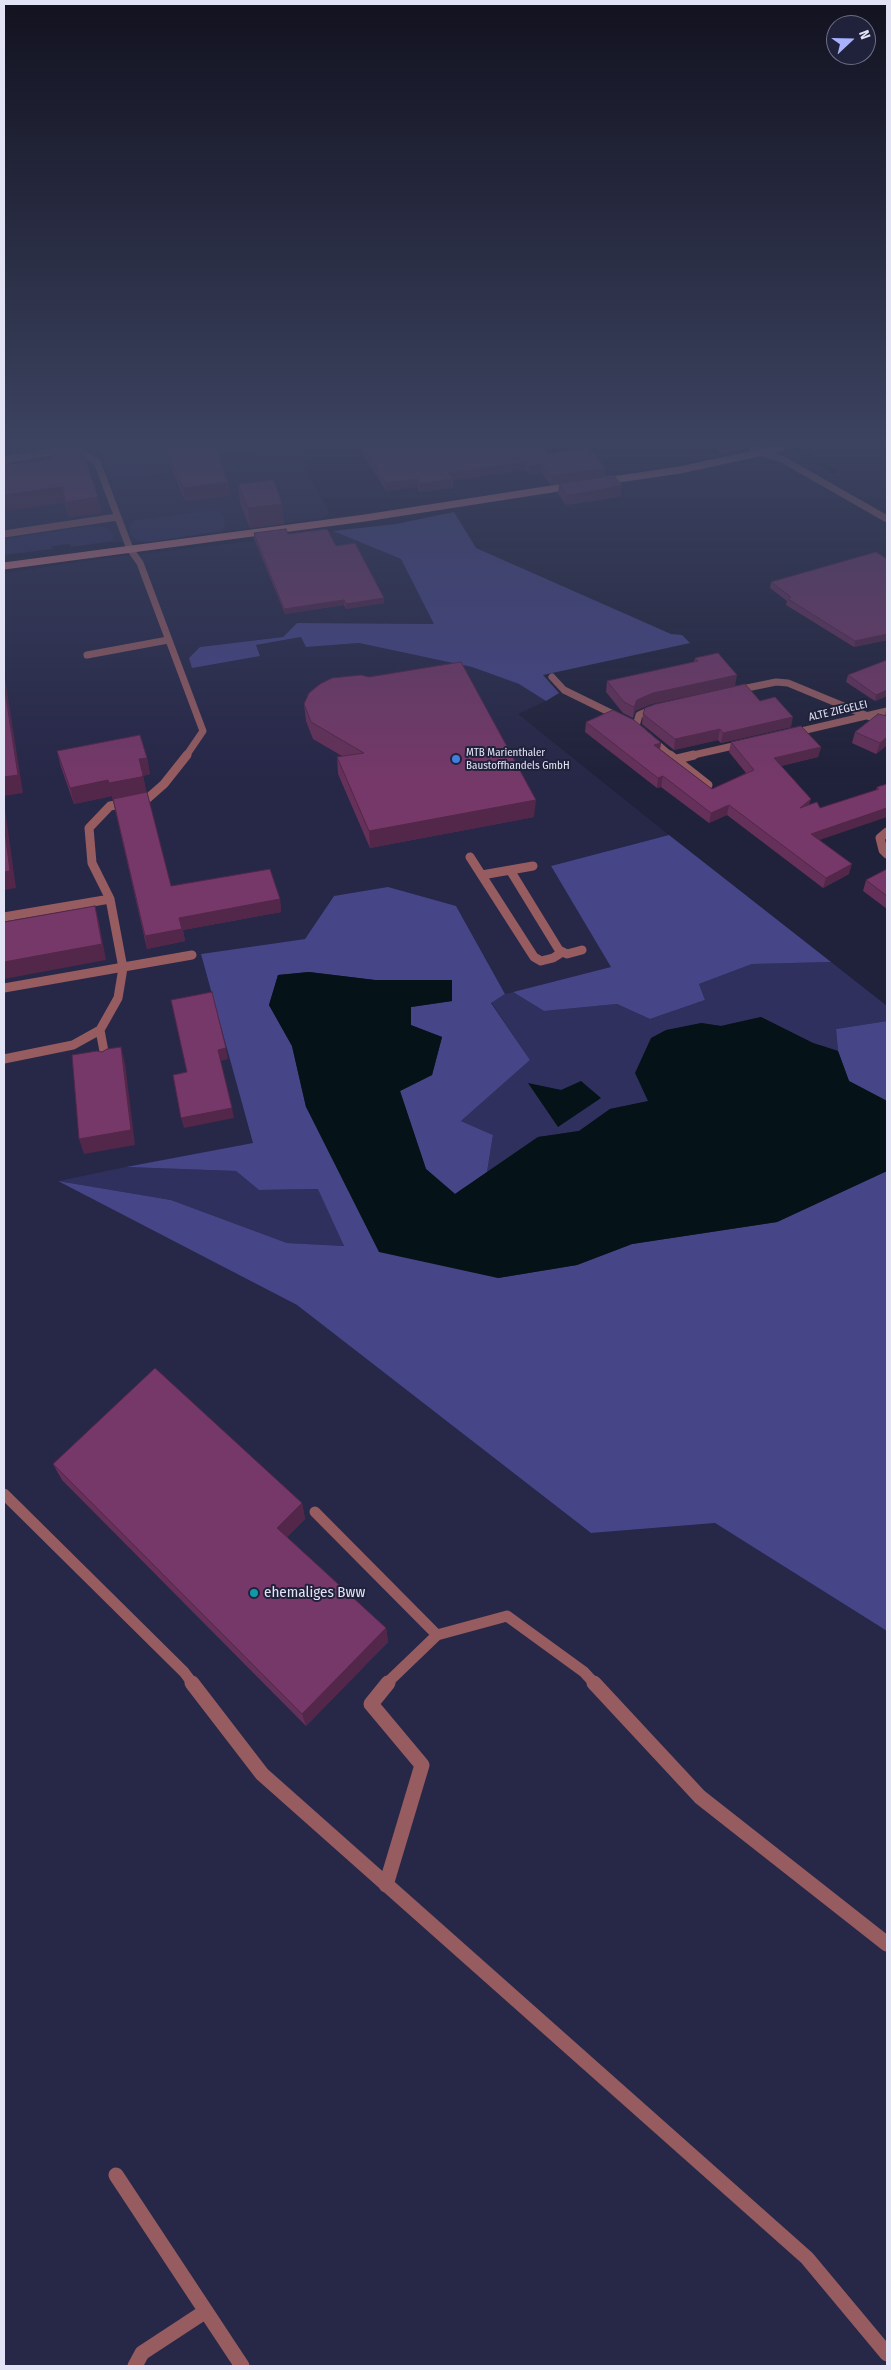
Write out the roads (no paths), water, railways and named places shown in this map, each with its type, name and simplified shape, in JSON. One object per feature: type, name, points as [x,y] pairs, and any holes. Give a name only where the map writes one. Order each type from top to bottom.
[{"type":"main road","points":[[4,566],[59,559]]},
{"type":"street","points":[[4,1059],[73,1045],[100,1030],[118,998],[123,968],[110,899],[92,863],[89,828],[110,806],[147,799],[164,784],[191,750],[203,731],[136,559]]},
{"type":"street","points":[[87,655],[168,640]]},
{"type":"street","points":[[552,677],[564,690],[636,726],[644,735],[708,785]]},
{"type":"street","points":[[729,692],[776,682],[788,683],[887,724]]},
{"type":"street","points":[[636,726],[639,715],[663,706]]},
{"type":"street","name":"ALTE ZIEGELEI","points":[[782,735],[887,711]]},
{"type":"street","points":[[677,759],[754,742]]},
{"type":"street","points":[[887,832],[880,838],[883,850],[887,854]]},
{"type":"street","points":[[470,857],[534,957],[541,961],[562,953],[567,954],[582,950]]},
{"type":"street","points":[[482,875],[533,866]]},
{"type":"street","points":[[510,870],[562,953]]},
{"type":"street","points":[[4,917],[110,899]]},
{"type":"street","points":[[4,988],[192,955]]},
{"type":"street","points":[[100,1030],[106,1062]]},
{"type":"street","points":[[4,1494],[184,1672],[262,1774],[807,2258],[887,2354]]},
{"type":"street","points":[[315,1512],[437,1635]]},
{"type":"street","points":[[386,1885],[422,1766],[371,1704],[380,1690],[437,1635],[507,1616],[584,1672],[700,1797],[822,1895],[887,1944]]},
{"type":"street","points":[[116,2175],[242,2366]]},
{"type":"street","points":[[135,2366],[142,2353],[206,2311]]},
{"type":"place","name":"MTB Marienthaler Baustoffhandels GmbH","points":[[456,759]]},
{"type":"place","name":"ehemaliges Bww","points":[[254,1593]]}]
